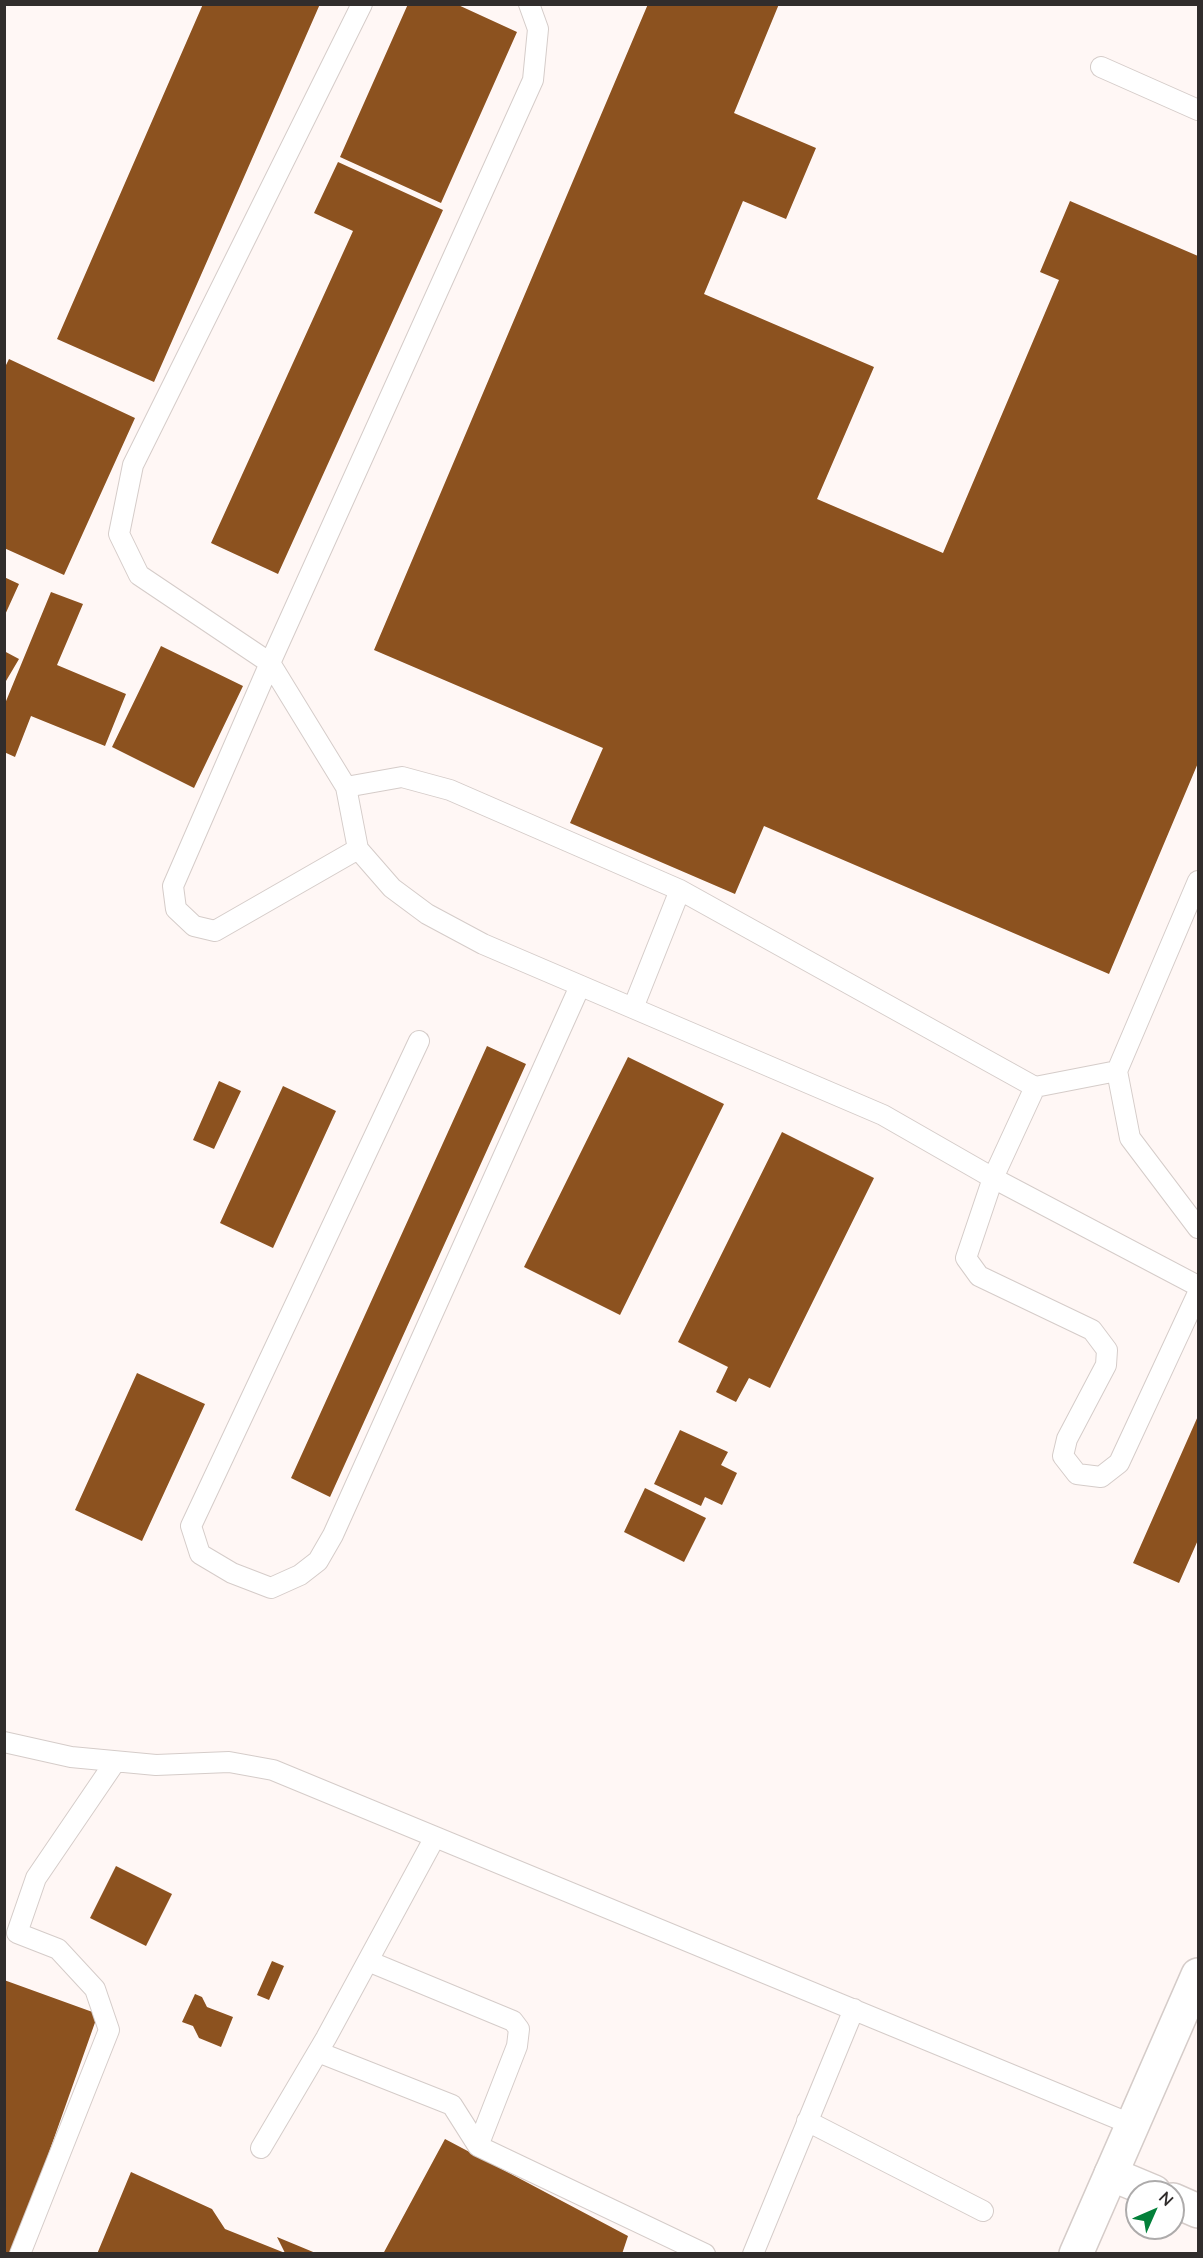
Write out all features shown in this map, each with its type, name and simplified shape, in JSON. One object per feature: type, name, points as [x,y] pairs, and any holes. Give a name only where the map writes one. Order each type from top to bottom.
[{"type":"street","points":[[1076,2253],[1198,1975]]},
{"type":"street","points":[[1112,2174],[1126,2180]]},
{"type":"lane","points":[[362,4],[133,465],[119,534],[139,575],[270,663],[346,787],[358,849],[392,888],[427,914],[483,944],[882,1115],[993,1178],[1198,1286]]},
{"type":"lane","points":[[358,849],[215,931],[194,926],[176,909],[173,886],[270,663],[533,80],[538,29],[529,4]]},
{"type":"lane","points":[[1101,66],[1198,110]]},
{"type":"lane","points":[[346,787],[402,777],[450,790],[680,890],[1035,1087],[1117,1071]]},
{"type":"lane","points":[[1198,881],[1117,1071],[1130,1138],[1198,1228]]},
{"type":"lane","points":[[633,1008],[680,890]]},
{"type":"lane","points":[[419,1041],[191,1526],[200,1554],[231,1573],[271,1588],[300,1575],[318,1561],[333,1535],[580,986]]},
{"type":"lane","points":[[1035,1087],[993,1178],[970,1240],[966,1258],[980,1276],[1092,1330],[1107,1350],[1106,1365],[1068,1439],[1063,1456],[1077,1474],[1101,1477],[1119,1463],[1198,1293]]},
{"type":"lane","points":[[4,1742],[71,1757],[115,1762],[156,1765],[229,1762],[273,1770],[1133,2125]]},
{"type":"lane","points":[[20,2253],[108,2030],[95,1989],[58,1949],[11,1930],[36,1878],[115,1762]]},
{"type":"lane","points":[[261,2148],[318,2052],[435,1837]]},
{"type":"lane","points":[[368,1961],[513,2021],[519,2029],[517,2046],[478,2146]]},
{"type":"lane","points":[[753,2253],[854,2009]]},
{"type":"lane","points":[[318,2052],[452,2105],[478,2146],[705,2253]]},
{"type":"lane","points":[[807,2121],[983,2211]]},
{"type":"building","points":[[203,4],[320,4],[154,382],[57,339]]},
{"type":"building","points":[[408,4],[456,4],[517,32],[441,203],[340,157]]},
{"type":"building","points":[[648,4],[779,4],[734,113],[816,148],[786,219],[743,201],[704,294],[874,367],[817,499],[943,553],[1059,280],[1040,272],[1070,201],[1198,256],[1198,763],[1109,974],[764,826],[735,894],[570,823],[603,748],[374,650]]},
{"type":"building","points":[[338,162],[443,210],[278,574],[211,543],[353,231],[314,213]]},
{"type":"building","points":[[9,359],[135,418],[64,575],[4,548],[4,369]]},
{"type":"building","points":[[4,577],[19,584],[4,617]]},
{"type":"building","points":[[51,592],[83,604],[57,665],[126,694],[105,746],[31,716],[15,757],[4,752],[4,706]]},
{"type":"building","points":[[161,646],[243,686],[194,788],[112,747]]},
{"type":"building","points":[[4,651],[19,659],[6,681],[4,680]]},
{"type":"building","points":[[487,1046],[526,1064],[330,1497],[291,1478]]},
{"type":"building","points":[[628,1057],[724,1104],[620,1315],[524,1267]]},
{"type":"building","points":[[219,1081],[241,1091],[214,1149],[193,1140]]},
{"type":"building","points":[[283,1086],[336,1111],[273,1248],[220,1223]]},
{"type":"building","points":[[782,1132],[874,1178],[770,1388],[749,1378],[736,1402],[716,1392],[728,1367],[678,1342]]},
{"type":"building","points":[[137,1373],[205,1404],[142,1541],[75,1510]]},
{"type":"building","points":[[1198,1416],[1198,1540],[1179,1583],[1133,1563]]},
{"type":"building","points":[[680,1430],[728,1452],[721,1465],[737,1473],[722,1505],[705,1497],[701,1506],[654,1484]]},
{"type":"building","points":[[645,1488],[706,1518],[684,1562],[624,1532]]},
{"type":"building","points":[[116,1866],[172,1894],[146,1946],[90,1918]]},
{"type":"building","points":[[272,1961],[284,1966],[269,2000],[257,1995]]},
{"type":"building","points":[[4,1980],[98,2014],[13,2254],[4,2254]]},
{"type":"building","points":[[195,1994],[202,1997],[207,2007],[233,2017],[221,2047],[199,2038],[193,2026],[182,2022]]},
{"type":"building","points":[[445,2139],[628,2236],[622,2254],[383,2254]]},
{"type":"building","points":[[131,2172],[212,2209],[225,2229],[285,2253],[277,2237],[318,2254],[97,2254]]}]
